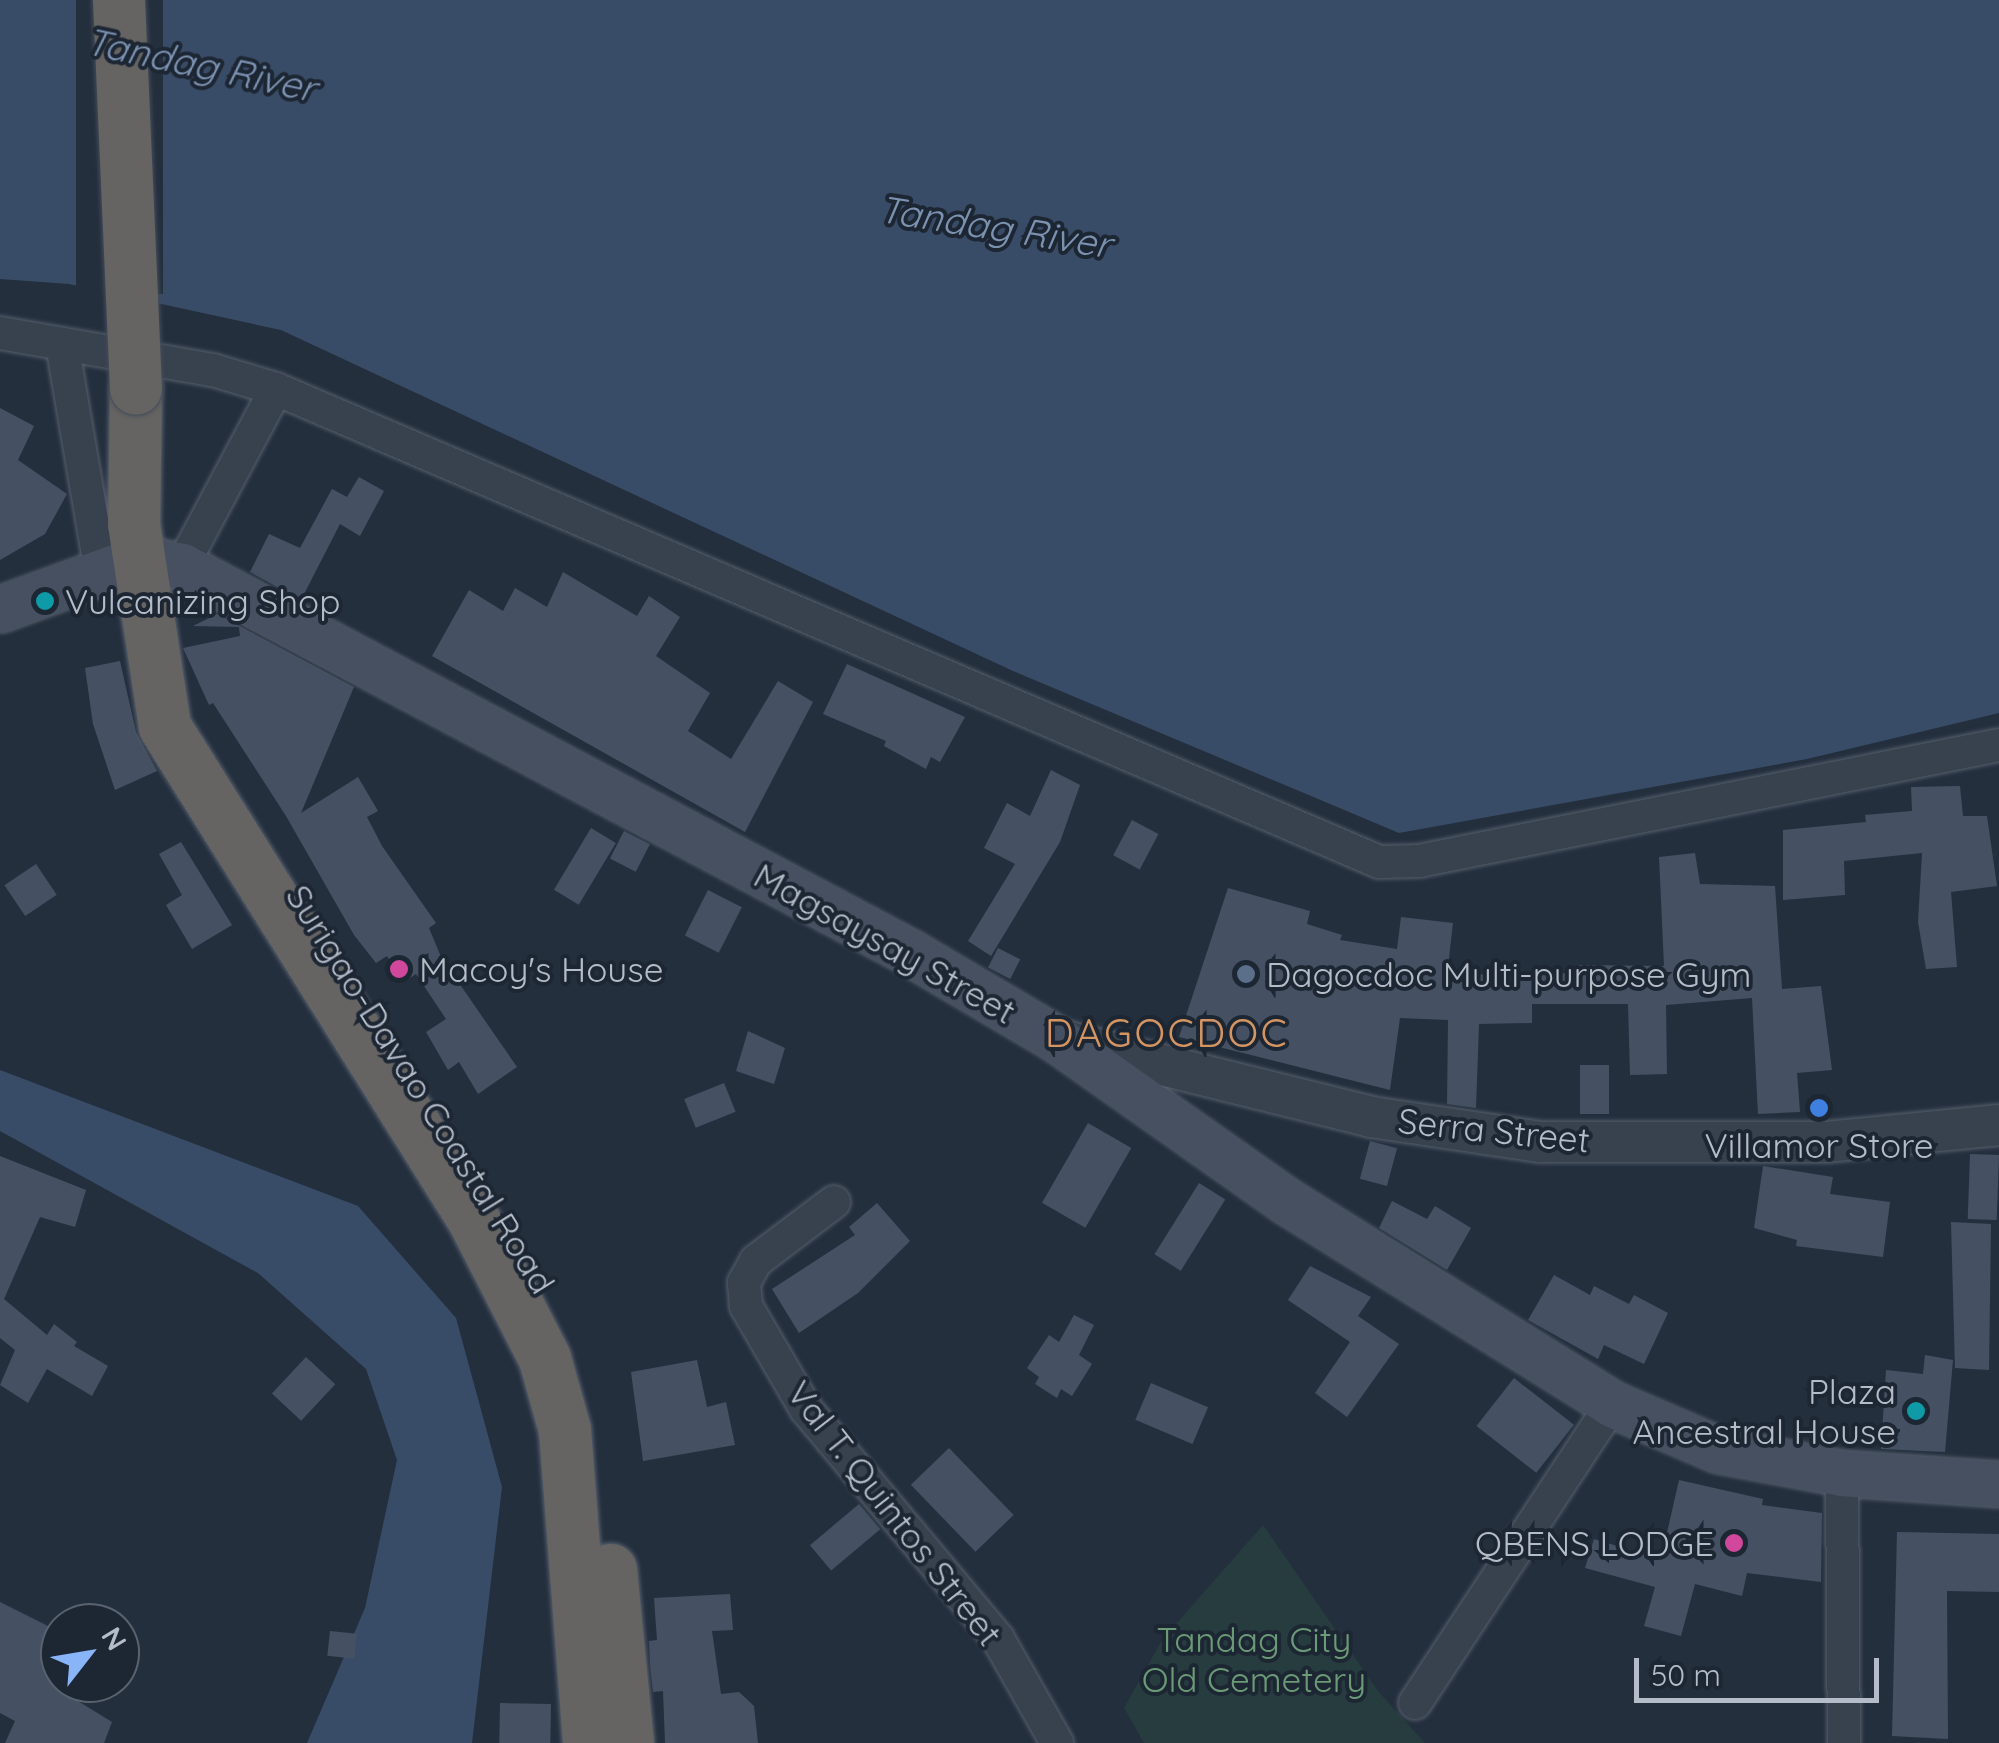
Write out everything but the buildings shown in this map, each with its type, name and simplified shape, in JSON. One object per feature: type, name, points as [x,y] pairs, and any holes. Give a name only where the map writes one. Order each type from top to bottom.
[{"type":"highway","name":"Surigao-Davao Coastal Road","points":[[119,0],[144,622],[164,708],[199,739],[510,1252],[572,1338],[597,1421],[628,1743]]},
{"type":"highway","name":"Surigao-Davao Coastal Road","points":[[510,1252],[565,1430],[589,1743]]},
{"type":"main road","points":[[0,609],[141,565]]},
{"type":"main road","name":"Magsaysay Street","points":[[141,565],[911,953],[1058,1040],[1288,1202],[1612,1404],[1719,1450],[1842,1473],[1999,1484]]},
{"type":"street","points":[[0,334],[213,370],[276,389],[1379,862],[1419,860],[1999,745]]},
{"type":"street","points":[[62,344],[141,565]]},
{"type":"street","points":[[141,565],[276,389]]},
{"type":"street","name":"Serra Street","points":[[1058,1040],[1371,1117],[1541,1142],[1826,1142],[1999,1125]]},
{"type":"street","name":"Val T. Quintos Street","points":[[834,1202],[756,1261],[744,1284],[746,1306],[806,1409],[998,1639],[1057,1743]]},
{"type":"street","points":[[1415,1703],[1612,1404]]},
{"type":"street","points":[[1842,1473],[1844,1743]]},
{"type":"green space","name":"Tandag City Old Cemetery","points":[[1263,1525],[1378,1691],[1425,1743],[1144,1743],[1124,1708],[1162,1640]]},
{"type":"water","name":"Tandag River","points":[[0,0],[1999,0],[1999,713],[1807,759],[1399,833],[1013,671],[281,330],[69,284],[0,279]]},
{"type":"water","points":[[0,1070],[358,1206],[456,1318],[502,1487],[472,1743],[307,1743],[365,1608],[397,1460],[366,1369],[258,1273],[0,1131]]},
{"type":"pier","points":[[76,0],[163,0],[163,294],[76,294]]},
{"type":"place","name":"Vulcanizing Shop","points":[[45,601]]},
{"type":"place","name":"Macoy's House","points":[[399,969]]},
{"type":"place","name":"Dagocdoc Multi-purpose Gym","points":[[1246,974]]},
{"type":"place","name":"Villamor Store","points":[[1819,1108]]},
{"type":"place","name":"Plaza Ancestral House","points":[[1916,1411]]},
{"type":"place","name":"QBENS LODGE","points":[[1734,1543]]},
{"type":"district","name":"DAGOCDOC","points":[[1167,1032]]}]
